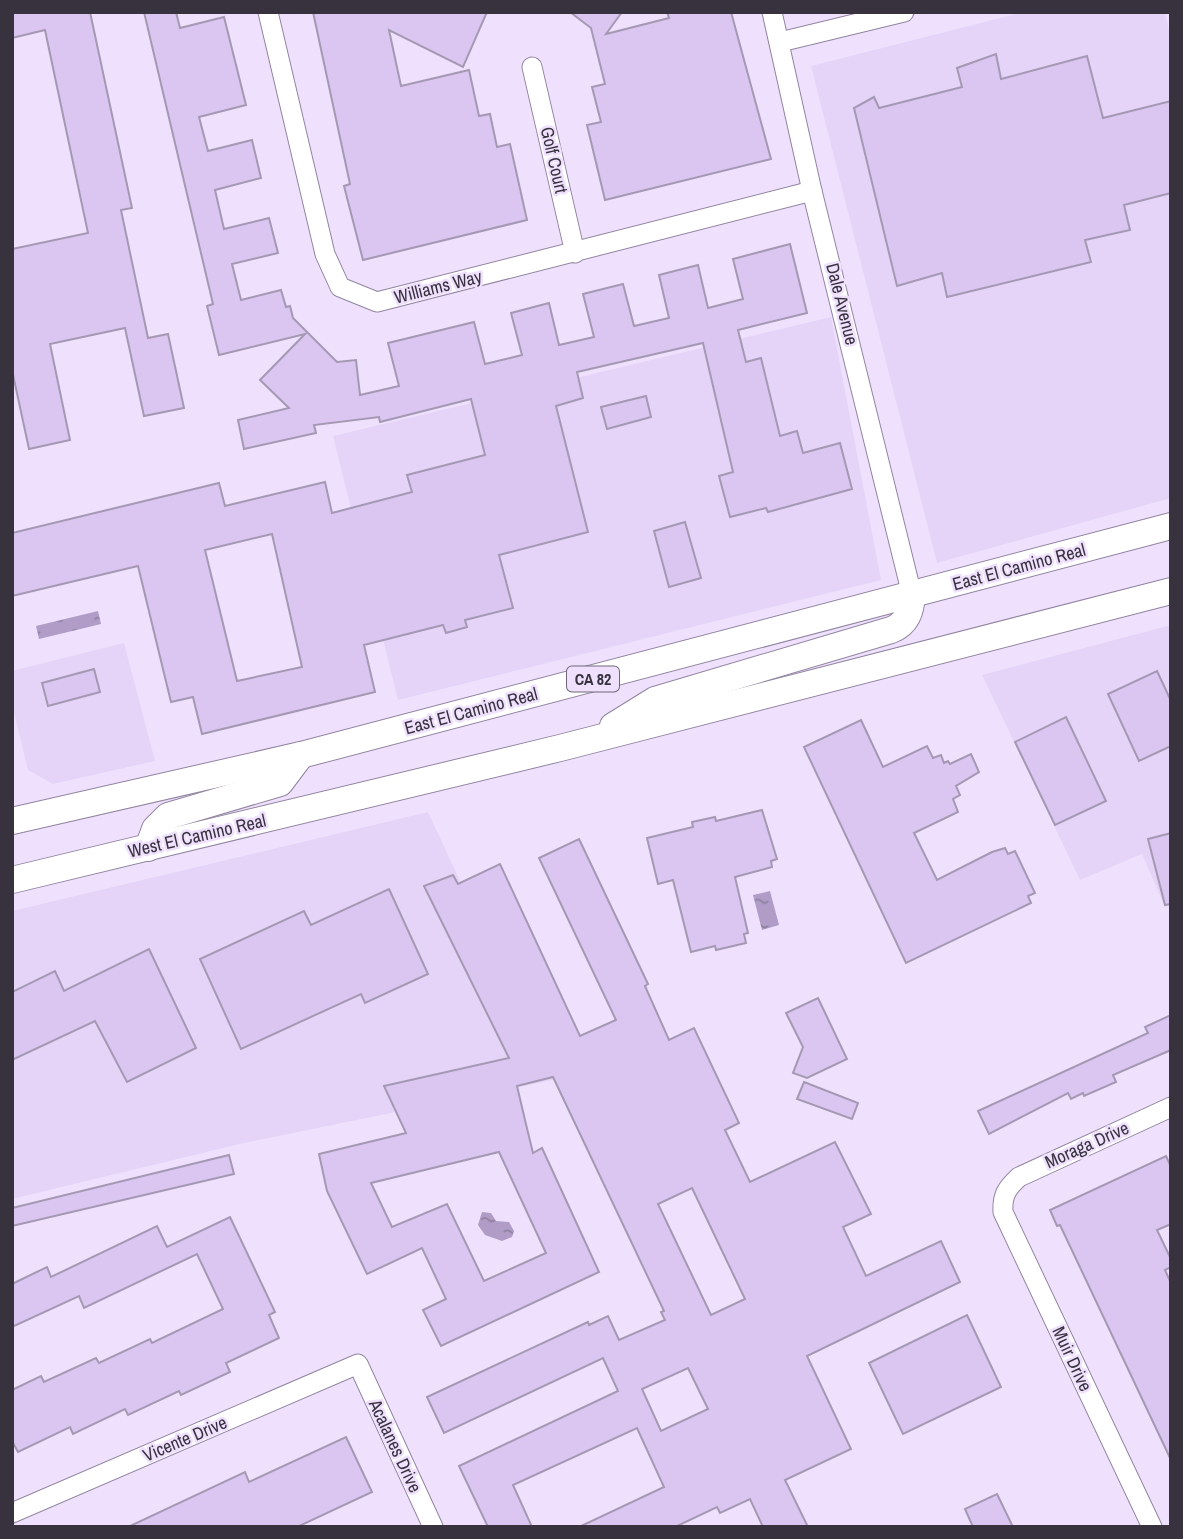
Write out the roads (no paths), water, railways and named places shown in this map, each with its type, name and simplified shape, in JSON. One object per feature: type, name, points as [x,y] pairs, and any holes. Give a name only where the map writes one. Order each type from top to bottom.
[{"type":"main road","name":"East El Camino Real","points":[[12,820],[301,755],[1171,526]]},
{"type":"main road","points":[[590,740],[935,654],[1171,591]]},
{"type":"main road","points":[[590,740],[655,700],[891,631],[900,626],[912,609],[912,595]]},
{"type":"main road","name":"West El Camino Real","points":[[12,880],[590,740]]},
{"type":"main road","points":[[148,848],[155,829],[168,816],[280,783],[301,755]]},
{"type":"street","name":"Williams Way","points":[[268,12],[325,254],[340,286],[377,302],[813,191]]},
{"type":"street","name":"Dale Avenue","points":[[772,12],[912,595]]},
{"type":"street","points":[[780,42],[904,12]]},
{"type":"street","name":"Golf Court","points":[[532,67],[575,253]]},
{"type":"street","name":"Moraga Drive","points":[[1006,1189],[1019,1177],[1038,1167],[1171,1107]]},
{"type":"street","name":"Muir Drive","points":[[1006,1189],[1003,1212],[1152,1527]]},
{"type":"street","name":"Vicente Drive","points":[[12,1513],[358,1364]]},
{"type":"street","name":"Acalanes Drive","points":[[358,1364],[433,1527]]},
{"type":"water","points":[[98,611],[101,624],[39,639],[36,626]]},
{"type":"water","points":[[770,891],[779,925],[762,930],[753,895]]},
{"type":"water","points":[[482,1212],[491,1213],[496,1221],[509,1222],[514,1231],[512,1237],[502,1241],[485,1235],[478,1225]]}]
